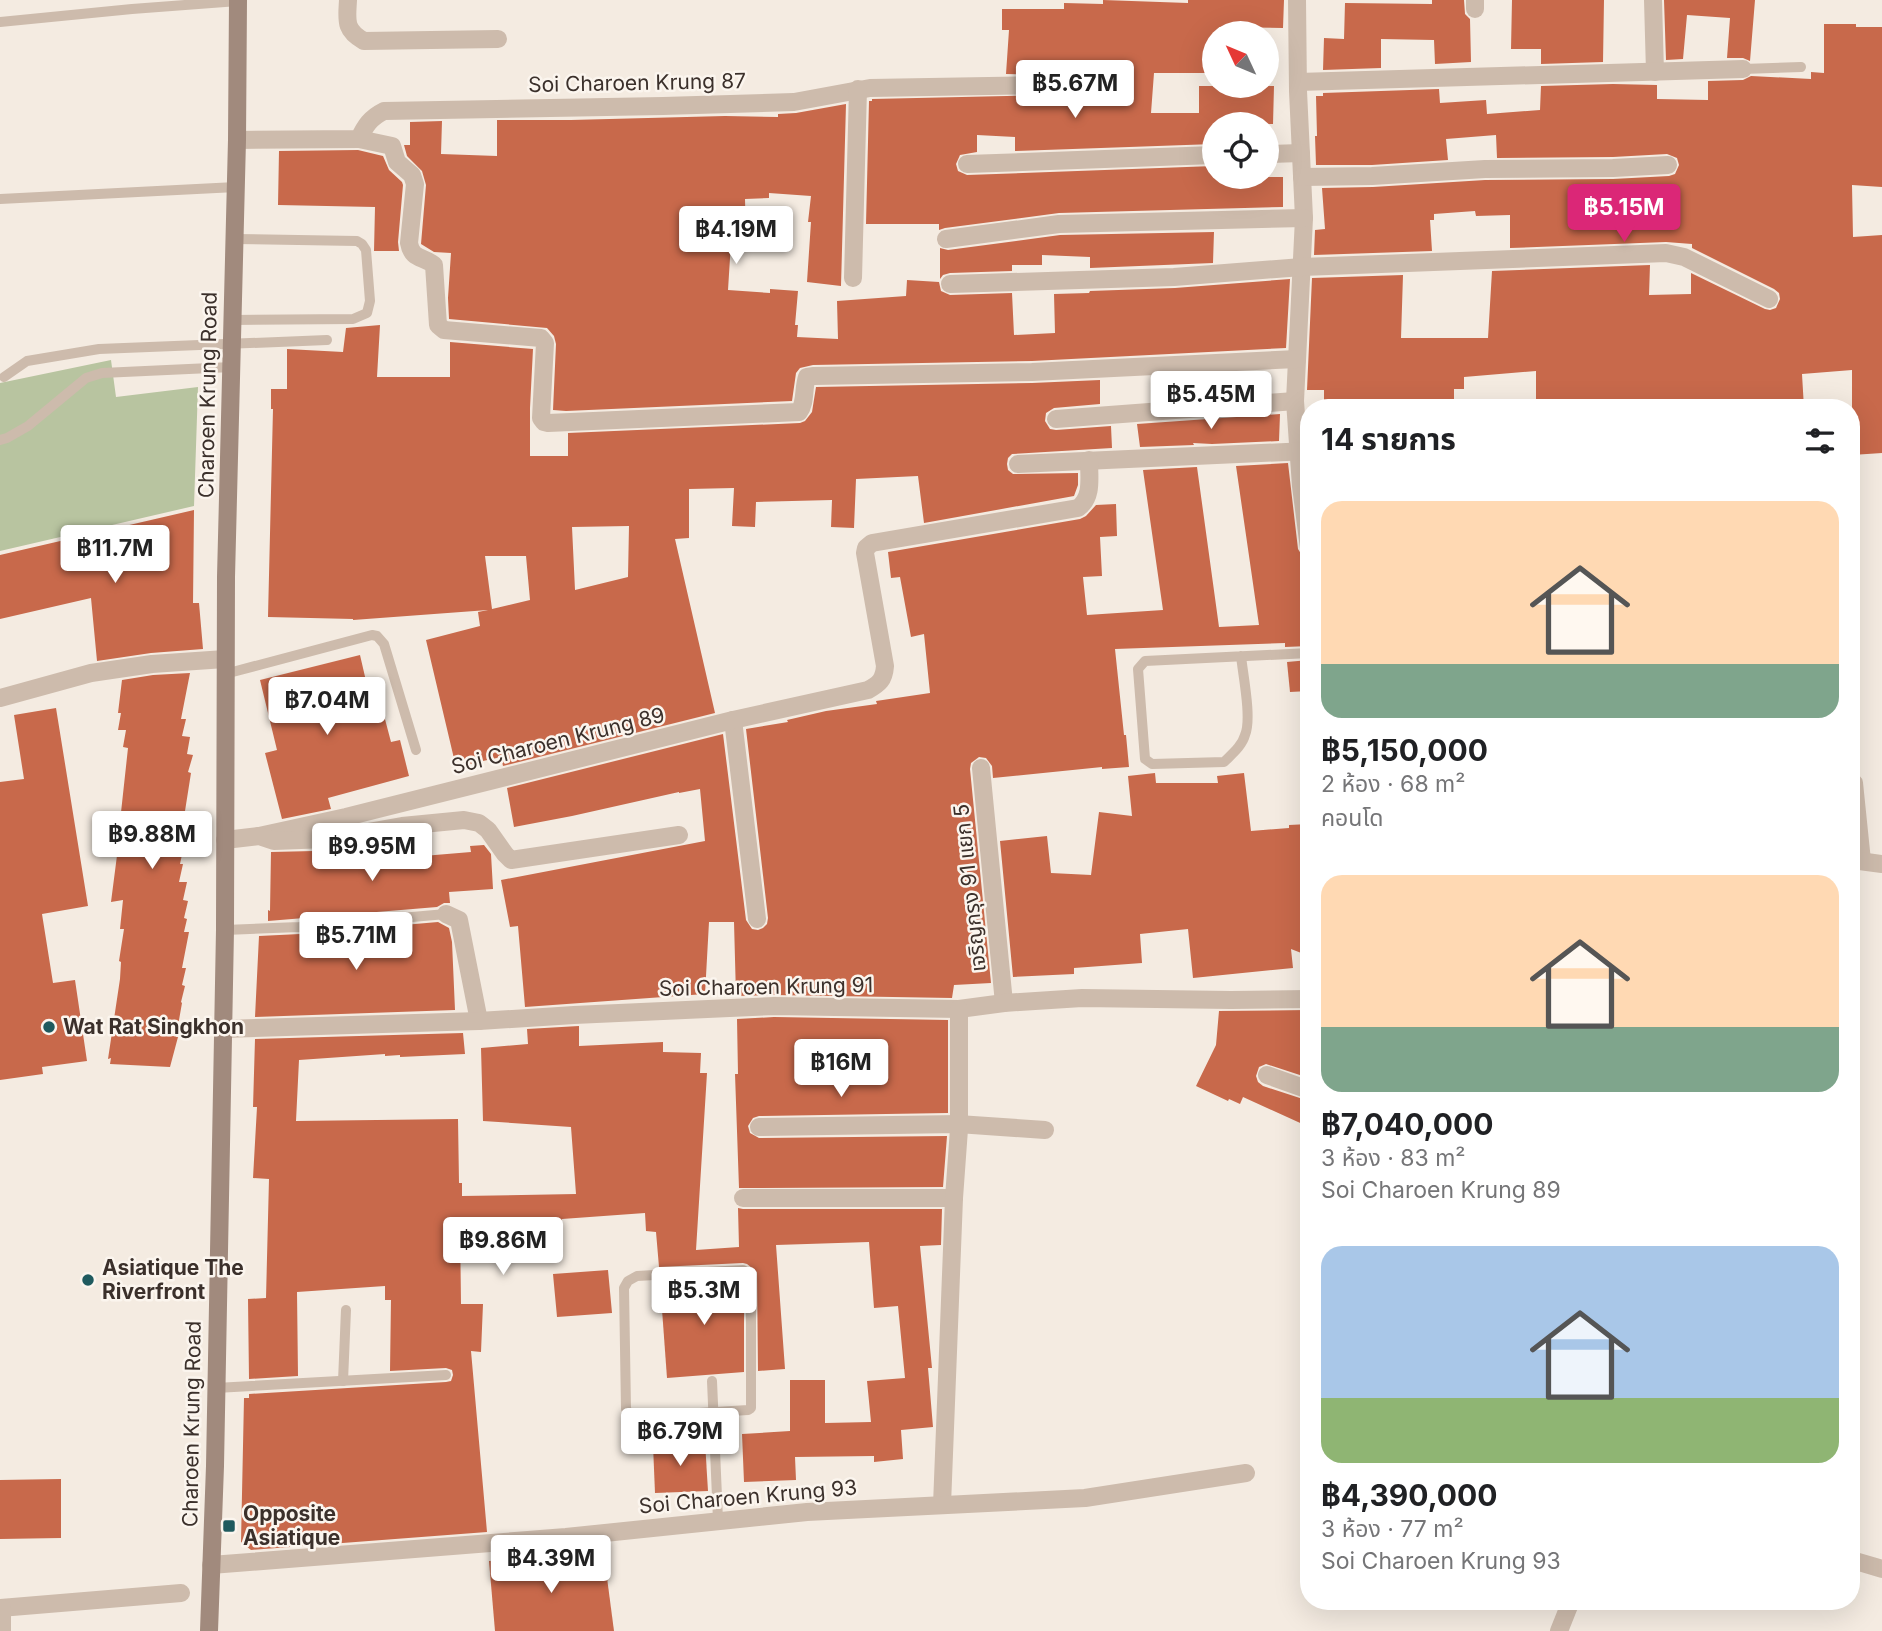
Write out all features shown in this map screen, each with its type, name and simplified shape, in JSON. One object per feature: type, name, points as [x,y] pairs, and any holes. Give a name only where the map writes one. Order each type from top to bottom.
[{"type":"main road","name":"Charoen Krung Road","points":[[209,1631],[225,930],[225,666],[238,1]]},
{"type":"street","points":[[348,0],[347,22],[353,35],[364,41],[498,39]]},
{"type":"street","points":[[1297,0],[1304,218],[1295,401],[1300,429]]},
{"type":"street","points":[[1653,0],[1655,72]]},
{"type":"street","points":[[1298,82],[1743,69]]},
{"type":"street","name":"Soi Charoen Krung 87","points":[[359,139],[364,126],[383,111],[794,102],[870,88],[1051,85]]},
{"type":"street","points":[[853,278],[858,89]]},
{"type":"street","points":[[237,140],[359,139],[392,146],[397,162],[414,178],[410,252],[434,265],[438,325],[444,330],[544,340],[541,418],[548,423],[799,412],[807,377],[814,376],[1031,372],[1297,359]]},
{"type":"street","points":[[1279,153],[1301,153]]},
{"type":"street","points":[[967,164],[1202,155]]},
{"type":"street","points":[[1302,177],[1668,165]]},
{"type":"street","points":[[946,239],[1059,224],[1304,218]]},
{"type":"street","points":[[950,284],[1174,277],[1302,267],[1665,253],[1684,257],[1769,299]]},
{"type":"street","points":[[1055,419],[1295,401]]},
{"type":"street","points":[[1018,464],[1300,451]]},
{"type":"street","name":"Soi Charoen Krung 89","points":[[259,836],[433,796],[733,720],[868,690],[884,678],[886,666],[864,553],[866,548],[872,543],[1078,508],[1085,503],[1089,495],[1089,460]]},
{"type":"street","points":[[0,698],[90,673],[152,664],[225,666]]},
{"type":"street","points":[[733,720],[757,919]]},
{"type":"street","name":"เจริญกรุง 91 แยก 5","points":[[981,768],[1004,1003]]},
{"type":"street","points":[[225,840],[259,836],[274,841],[328,839],[402,826],[464,820],[479,823],[488,830],[511,860],[679,835]]},
{"type":"street","points":[[1860,861],[1882,864]]},
{"type":"street","points":[[446,914],[459,920],[479,1021]]},
{"type":"street","name":"Soi Charoen Krung 91","points":[[223,1029],[479,1021],[774,1006],[959,1009],[1083,998],[1300,999]]},
{"type":"street","points":[[942,1505],[958,1124],[959,1009]]},
{"type":"street","points":[[1267,1075],[1300,1087]]},
{"type":"street","points":[[759,1127],[958,1124],[1045,1130]]},
{"type":"street","points":[[743,1198],[954,1198]]},
{"type":"street","name":"Soi Charoen Krung 93","points":[[211,1565],[566,1537],[807,1512],[1085,1498],[1247,1473]]},
{"type":"street","points":[[1860,1562],[1882,1569]]},
{"type":"street","points":[[2,1631],[1,1608],[181,1593]]},
{"type":"street","points":[[1559,1631],[1567,1610]]},
{"type":"lane","points":[[0,22],[131,5],[238,1]]},
{"type":"lane","points":[[1743,69],[1801,67]]},
{"type":"lane","points":[[0,199],[236,187]]},
{"type":"lane","points":[[232,320],[353,318],[367,313],[370,301],[366,250],[357,241],[234,239]]},
{"type":"lane","points":[[4,377],[27,361],[124,346],[232,345],[327,340]]},
{"type":"lane","points":[[0,440],[28,426],[86,378],[102,373],[232,367]]},
{"type":"lane","points":[[225,666],[377,636],[384,644],[416,750]]},
{"type":"lane","points":[[1241,656],[1248,726],[1245,738],[1224,762],[1152,764],[1145,759],[1138,669],[1145,661],[1241,656],[1300,653]]},
{"type":"lane","points":[[225,930],[299,927],[446,914]]},
{"type":"lane","points":[[743,1270],[751,1276],[752,1406],[748,1410],[714,1412],[635,1417],[626,1409],[624,1288],[628,1281],[637,1276],[743,1270]]},
{"type":"lane","points":[[343,1381],[346,1310]]},
{"type":"lane","points":[[216,1388],[446,1375]]},
{"type":"lane","points":[[712,1381],[718,1520]]},
{"type":"green space","points":[[111,360],[116,397],[198,387],[194,506],[0,551],[0,383]]},
{"type":"building","points":[[1103,0],[1188,3],[1188,0],[1284,0],[1283,28],[1279,28],[1279,21],[1202,21],[1202,73],[1154,73],[1151,113],[1199,113],[1199,86],[1202,86],[1202,98],[1274,98],[1273,112],[1202,112],[1202,144],[1015,151],[1015,137],[977,135],[977,152],[960,155],[956,164],[958,171],[967,175],[1202,166],[1202,189],[1279,189],[1279,177],[1283,177],[1283,207],[1059,213],[939,230],[939,224],[866,224],[869,101],[1056,95],[1061,91],[1062,85],[1056,75],[1006,74],[1009,30],[1002,30],[1002,9],[1064,9],[1064,3],[1103,4]]},
{"type":"building","points":[[1432,0],[1464,0],[1465,14],[1470,19],[1471,62],[1435,64],[1434,40],[1381,39],[1381,68],[1323,70],[1324,38],[1344,39],[1345,3],[1432,4]]},
{"type":"building","points":[[1512,0],[1604,0],[1603,62],[1541,64],[1541,49],[1511,49]]},
{"type":"building","points":[[1664,0],[1755,0],[1750,61],[1727,58],[1730,18],[1687,15],[1683,59],[1666,60]]},
{"type":"building","points":[[1824,24],[1882,27],[1882,187],[1852,185],[1853,237],[1882,235],[1882,453],[1860,454],[1860,399],[1852,399],[1852,370],[1802,374],[1803,399],[1536,399],[1536,371],[1464,377],[1464,389],[1454,389],[1454,399],[1324,399],[1324,390],[1307,390],[1312,278],[1403,275],[1401,338],[1488,338],[1492,271],[1650,265],[1649,295],[1691,294],[1691,273],[1765,309],[1776,308],[1780,299],[1779,293],[1774,289],[1692,248],[1692,244],[1666,242],[1510,248],[1510,215],[1476,216],[1475,211],[1434,214],[1434,220],[1430,220],[1432,251],[1314,255],[1315,230],[1325,229],[1322,188],[1485,180],[1669,176],[1675,174],[1679,165],[1677,158],[1667,154],[1497,158],[1496,135],[1446,139],[1448,160],[1372,165],[1316,165],[1316,96],[1323,96],[1323,93],[1439,89],[1440,103],[1486,100],[1487,114],[1540,110],[1541,86],[1657,85],[1657,99],[1708,100],[1708,81],[1743,80],[1751,76],[1811,79],[1811,72],[1824,73]]},
{"type":"building","points":[[846,104],[841,286],[807,282],[811,196],[769,193],[769,198],[745,199],[746,241],[731,242],[728,290],[770,293],[770,289],[798,291],[795,325],[798,325],[797,337],[838,339],[837,301],[906,296],[907,280],[939,282],[941,291],[950,295],[1012,293],[1014,335],[1055,333],[1054,294],[1290,279],[1286,348],[1032,361],[813,365],[800,368],[796,373],[792,401],[566,411],[553,410],[556,344],[554,336],[547,328],[449,319],[451,253],[434,252],[421,244],[426,185],[422,171],[407,156],[404,145],[410,145],[410,122],[442,121],[441,154],[497,156],[497,120],[778,117],[778,114]]},
{"type":"building","points":[[358,150],[383,156],[389,170],[402,182],[399,251],[374,251],[375,207],[278,205],[279,151]]},
{"type":"building","points":[[1214,232],[1213,263],[1090,268],[1090,257],[1042,255],[1042,265],[1012,265],[1012,271],[950,273],[940,279],[940,248],[948,250],[1060,235]]},
{"type":"building","points":[[380,325],[377,377],[450,377],[450,342],[533,349],[530,456],[568,456],[568,433],[800,423],[812,412],[816,387],[1100,380],[1100,404],[1054,408],[1046,413],[1045,421],[1050,429],[1056,430],[1111,426],[1112,448],[1012,454],[1007,464],[1008,470],[1013,474],[1078,473],[1074,496],[924,523],[918,476],[856,479],[854,528],[831,527],[832,500],[756,502],[755,527],[732,526],[734,488],[689,489],[689,538],[675,539],[715,713],[503,766],[501,757],[456,767],[426,640],[480,626],[478,612],[488,610],[353,620],[268,617],[273,409],[271,389],[287,389],[287,349],[343,352],[346,328]],"holes":[[[629,526],[628,577],[575,590],[572,527]],[[485,556],[526,556],[530,600],[492,609]]]},
{"type":"building","points":[[1280,414],[1279,441],[1140,447],[1137,424]]},
{"type":"building","points":[[1288,463],[1300,552],[1300,646],[1285,647],[1285,643],[1115,649],[1129,767],[1102,767],[993,778],[992,766],[986,758],[979,757],[971,763],[991,983],[954,985],[952,998],[736,996],[734,922],[709,922],[705,994],[525,1007],[518,926],[510,927],[501,880],[705,841],[700,789],[514,827],[507,788],[723,734],[746,920],[752,929],[763,928],[768,918],[746,729],[788,722],[787,720],[826,711],[877,704],[876,701],[930,693],[924,634],[911,637],[900,577],[891,578],[888,552],[1080,519],[1096,505],[1116,504],[1117,536],[1100,537],[1102,576],[1083,577],[1087,615],[1163,610],[1143,470],[1197,467],[1219,627],[1259,625],[1236,466]]},
{"type":"building","points":[[194,510],[193,603],[199,603],[203,649],[97,661],[91,598],[0,619],[0,555]]},
{"type":"building","points":[[360,655],[372,707],[381,704],[391,742],[400,740],[409,776],[328,798],[331,809],[282,819],[265,753],[277,750],[260,680]]},
{"type":"building","points":[[1300,661],[1300,691],[1290,692],[1287,662]]},
{"type":"building","points":[[190,673],[181,719],[186,719],[182,736],[190,737],[187,754],[193,755],[188,772],[191,773],[185,811],[188,811],[181,844],[184,845],[180,864],[183,864],[179,882],[187,882],[183,900],[188,901],[184,932],[189,932],[182,968],[186,968],[182,985],[185,986],[178,1037],[170,1067],[110,1064],[111,1058],[108,1059],[120,979],[119,961],[124,929],[120,929],[123,900],[111,902],[128,748],[123,747],[126,730],[118,730],[122,680]]},
{"type":"building","points":[[56,708],[88,906],[42,914],[53,983],[75,980],[87,1061],[42,1067],[43,1074],[0,1080],[0,782],[24,779],[14,715]]},
{"type":"building","points":[[1155,773],[1156,783],[1218,783],[1217,776],[1244,773],[1251,831],[1300,824],[1300,952],[1291,949],[1293,968],[1193,978],[1188,929],[1140,934],[1142,963],[1074,968],[1074,974],[1013,977],[1000,841],[1047,836],[1051,873],[1091,875],[1099,812],[1132,816],[1128,776]]},
{"type":"building","points":[[484,845],[491,854],[493,889],[449,892],[450,903],[437,907],[268,921],[271,852],[314,851],[315,865],[405,860],[471,852],[470,846]]},
{"type":"building","points":[[438,922],[449,928],[452,942],[455,1010],[255,1017],[259,936]]},
{"type":"building","points":[[1300,1010],[1300,1075],[1266,1064],[1259,1067],[1256,1076],[1263,1086],[1300,1098],[1300,1123],[1243,1097],[1240,1104],[1196,1086],[1216,1045],[1219,1011]]},
{"type":"building","points":[[774,1017],[948,1020],[948,1113],[759,1116],[753,1118],[748,1126],[750,1133],[759,1138],[947,1136],[943,1187],[739,1188],[735,1074],[738,1074],[737,1019]]},
{"type":"building","points":[[579,1026],[579,1046],[663,1042],[663,1052],[701,1053],[700,1073],[707,1073],[696,1250],[739,1247],[738,1208],[942,1209],[941,1245],[920,1246],[932,1368],[928,1368],[933,1427],[901,1430],[903,1459],[874,1462],[874,1456],[795,1457],[796,1480],[744,1482],[742,1434],[790,1431],[790,1380],[825,1380],[825,1423],[871,1422],[867,1381],[905,1378],[898,1306],[874,1308],[869,1242],[776,1245],[785,1369],[758,1371],[757,1272],[743,1263],[659,1267],[656,1232],[646,1231],[645,1213],[562,1221],[460,1223],[461,1304],[483,1304],[481,1352],[471,1351],[487,1532],[251,1550],[241,1542],[244,1398],[249,1398],[249,1394],[446,1382],[451,1381],[453,1375],[452,1370],[446,1368],[390,1371],[391,1300],[385,1300],[385,1286],[297,1292],[298,1376],[249,1379],[248,1299],[266,1298],[269,1179],[253,1178],[257,1107],[253,1107],[255,1039],[463,1033],[465,1054],[400,1057],[385,1054],[299,1060],[296,1121],[458,1119],[459,1183],[462,1183],[462,1196],[576,1194],[571,1127],[483,1121],[481,1048],[528,1044],[527,1029]]},
{"type":"building","points":[[608,1270],[612,1313],[557,1317],[553,1274]]},
{"type":"building","points":[[744,1280],[744,1372],[667,1378],[660,1282]]},
{"type":"building","points":[[705,1442],[708,1491],[655,1493],[653,1445]]},
{"type":"building","points":[[61,1479],[61,1538],[0,1539],[0,1480]]},
{"type":"building","points":[[604,1555],[614,1631],[495,1631],[489,1561]]},
{"type":"place","name":"Wat Rat Singkhon","points":[[49,1027]]},
{"type":"place","name":"Asiatique The Riverfront","points":[[88,1280]]},
{"type":"place","name":"Opposite Asiatique","points":[[229,1526]]}]
